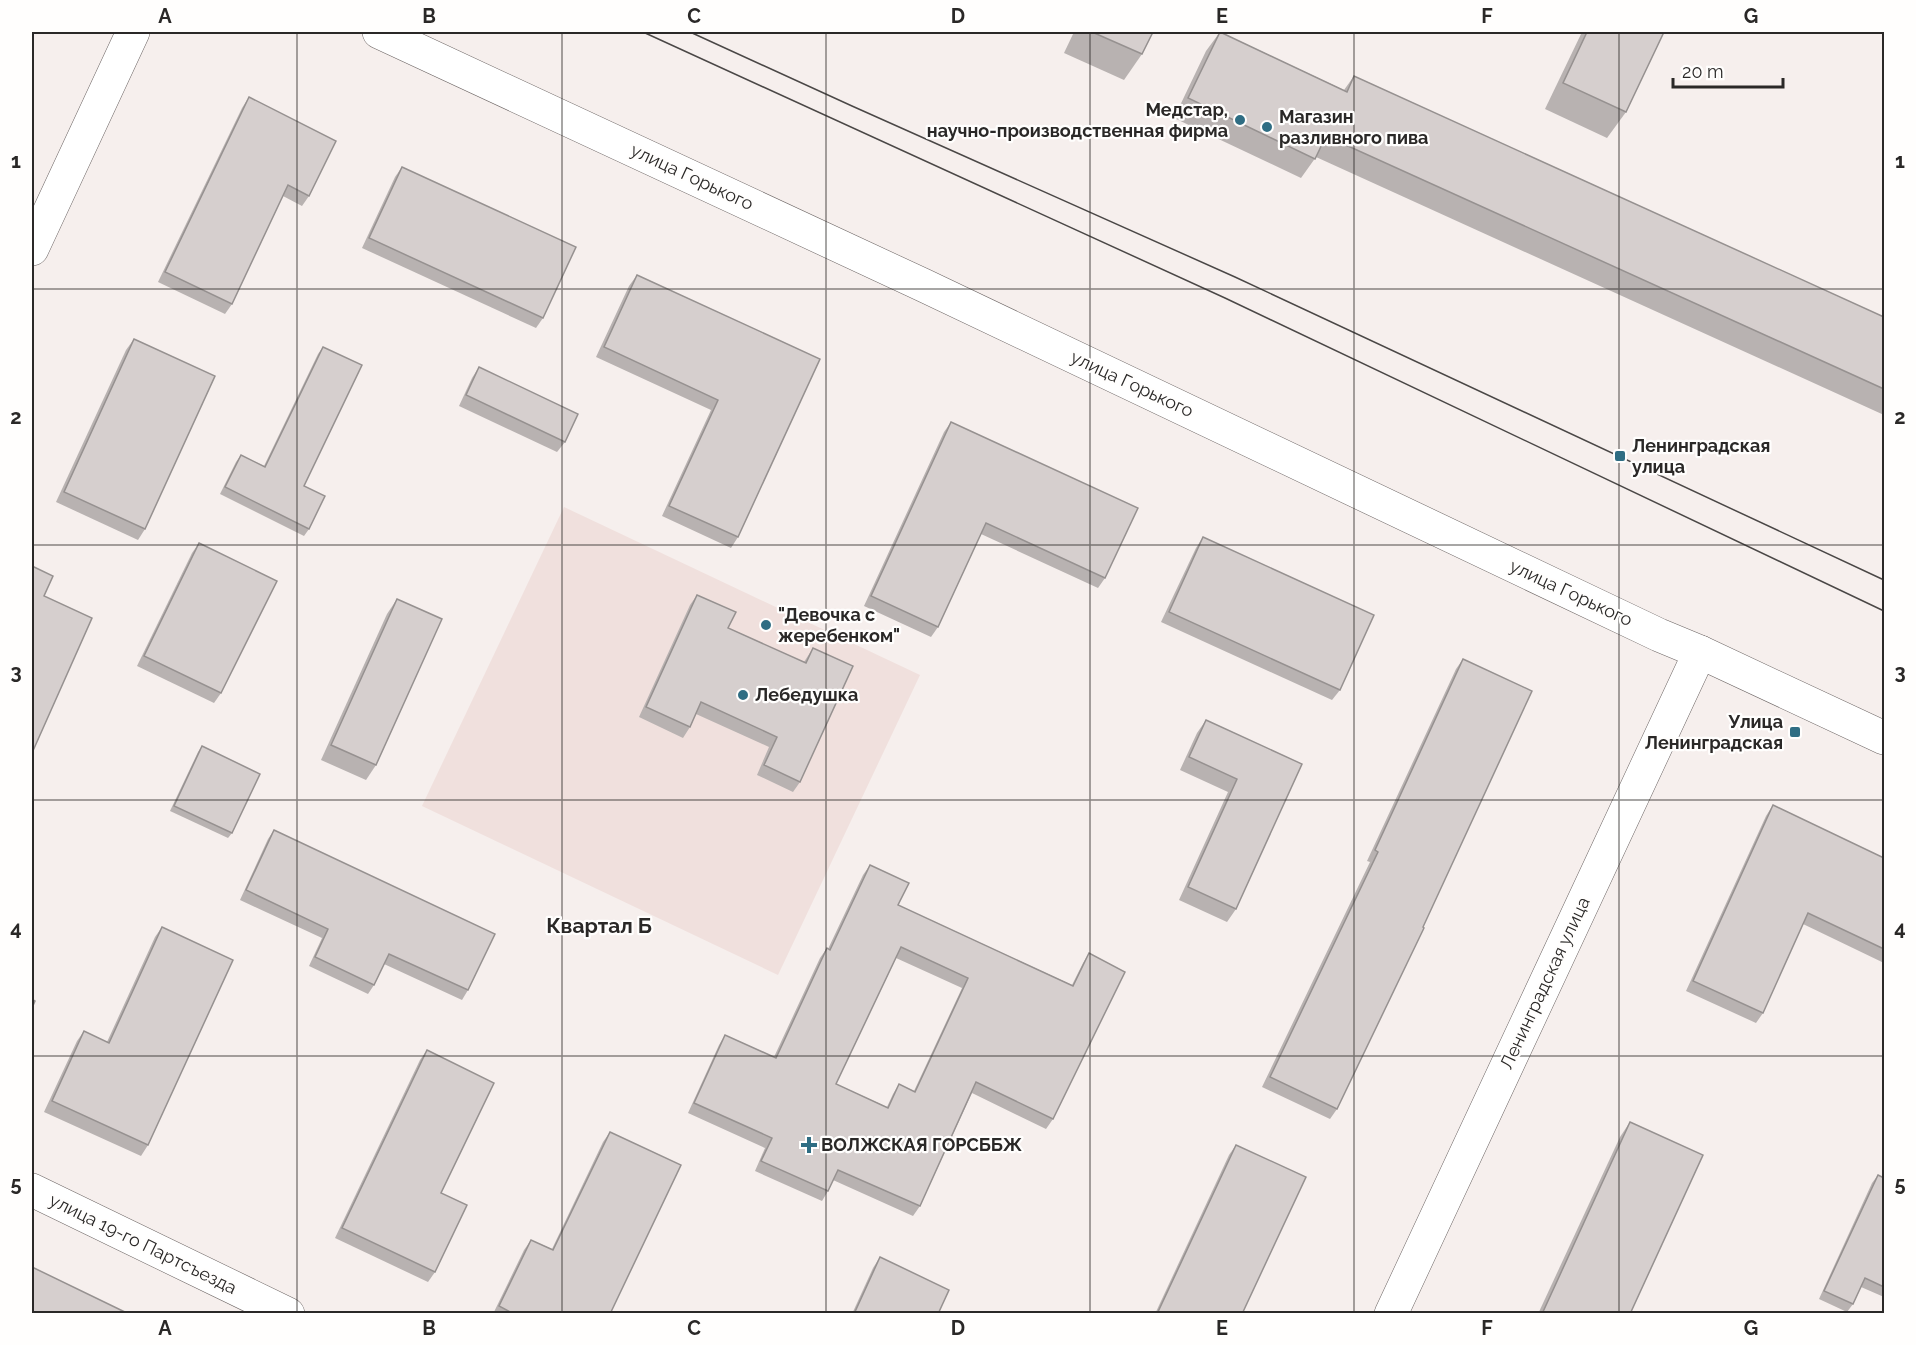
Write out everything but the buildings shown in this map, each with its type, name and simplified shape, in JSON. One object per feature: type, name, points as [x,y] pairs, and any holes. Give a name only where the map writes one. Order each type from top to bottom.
[{"type":"street","points":[[32,249],[133,32]]},
{"type":"street","name":"улица Горького","points":[[379,32],[923,285],[1659,635],[1884,738]]},
{"type":"street","name":"Ленинградская улица","points":[[1391,1314],[1700,652]]},
{"type":"street","name":"улица 19-го Партсъезда","points":[[32,1190],[288,1314]]},
{"type":"shaded area","points":[[564,507],[920,675],[778,975],[422,806]]},
{"type":"tram line","points":[[643,32],[1225,298],[1884,611]]},
{"type":"tram line","points":[[690,32],[1235,277],[1884,580]]},
{"type":"place","name":"Медстар, научно-производственная фирма","points":[[1240,120]]},
{"type":"place","name":"Магазин разливного пива","points":[[1267,127]]},
{"type":"place","name":"Ленинградская улица","points":[[1620,456]]},
{"type":"place","name":"\"Девочка с жеребенком\"","points":[[766,625]]},
{"type":"place","name":"Лебедушка","points":[[743,695]]},
{"type":"place","name":"Улица Ленинградская","points":[[1795,732]]},
{"type":"place","name":"ВОЛЖСКАЯ ГОРСББЖ","points":[[809,1145]]},
{"type":"district","name":"Квартал Б","points":[[599,926]]}]
